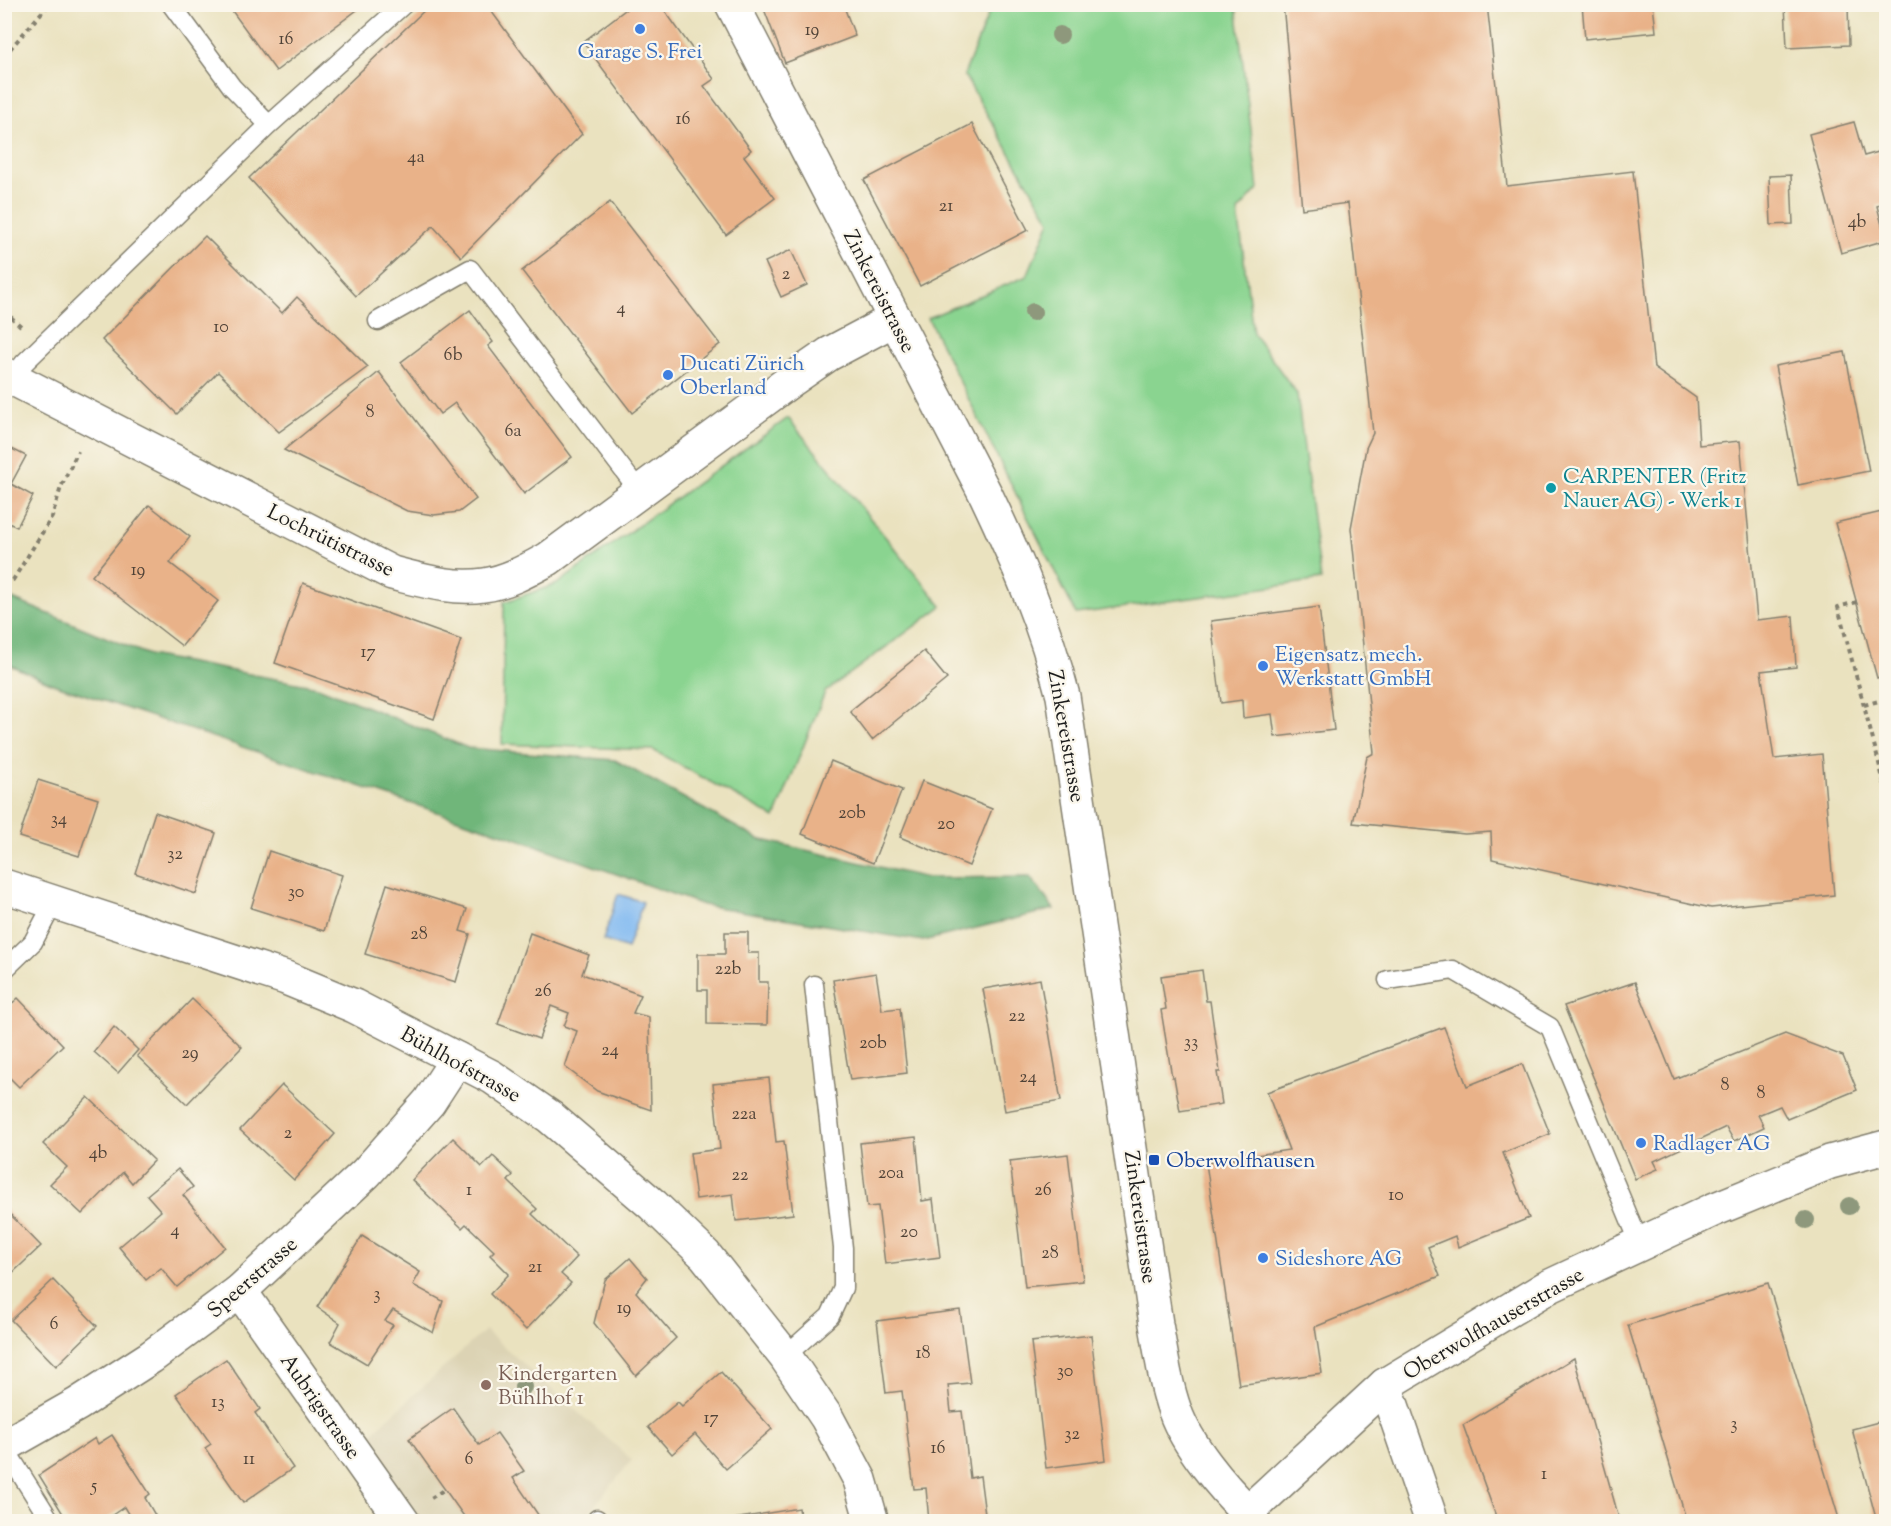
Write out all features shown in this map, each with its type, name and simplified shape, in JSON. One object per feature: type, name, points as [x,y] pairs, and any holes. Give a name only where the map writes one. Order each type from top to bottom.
[{"type":"street","name":"Zinkereistrasse","points":[[732,4],[1013,552],[1039,613],[1056,665],[1065,707],[1156,1324],[1168,1389],[1175,1412],[1187,1434],[1244,1517]]},
{"type":"street","name":"Lochrütistrasse","points":[[8,376],[392,573],[443,585],[483,585],[520,574],[548,559],[829,354],[895,319]]},
{"type":"street","name":"Bühlhofstrasse","points":[[4,886],[286,978],[354,1006],[492,1077],[550,1117],[653,1205],[705,1255],[785,1356],[827,1418],[860,1480],[872,1521]]},
{"type":"street","name":"Speerstrasse","points":[[4,1447],[78,1404],[151,1357],[240,1291],[366,1173],[429,1102],[457,1059]]},
{"type":"street","name":"Oberwolfhauserstrasse","points":[[1244,1517],[1385,1385],[1546,1288],[1713,1210],[1830,1162],[1887,1147]]},
{"type":"street","name":"Aubrigstrasse","points":[[240,1291],[403,1521]]},
{"type":"street","points":[[1385,1385],[1432,1521]]},
{"type":"lane","points":[[171,4],[232,87],[269,125]]},
{"type":"lane","points":[[8,376],[269,125],[404,4]]},
{"type":"lane","points":[[378,321],[470,269],[640,492]]},
{"type":"lane","points":[[4,970],[33,942],[54,902]]},
{"type":"lane","points":[[1388,980],[1453,970],[1550,1027],[1640,1244]]},
{"type":"lane","points":[[785,1356],[830,1316],[843,1288],[843,1248],[814,986]]},
{"type":"lane","name":"Speerstrasse","points":[[4,1447],[51,1521]]},
{"type":"path","points":[[4,56],[49,4]]},
{"type":"path","points":[[4,584],[13,580],[52,517],[61,487],[93,420]]},
{"type":"path","points":[[1857,602],[1838,607],[1887,790]]},
{"type":"path","points":[[1864,705],[1887,699]]},
{"type":"shaded area","name":"Kindergarten Bühlhof 1","points":[[485,1330],[632,1460],[582,1521],[421,1521],[363,1441]]},
{"type":"green space","points":[[992,5],[1236,5],[1258,189],[1238,211],[1253,333],[1297,394],[1321,580],[1076,614],[928,318],[1027,276],[1050,221],[964,75]]},
{"type":"green space","points":[[788,418],[942,606],[825,692],[775,818],[653,750],[502,744],[504,602],[557,584]]},
{"type":"green space","points":[[5,596],[149,655],[318,687],[468,748],[615,760],[758,839],[927,878],[1030,877],[1054,909],[923,941],[703,905],[521,840],[53,684],[5,663]]},
{"type":"water","points":[[618,894],[643,902],[627,949],[603,940]]},
{"type":"building","points":[[227,4],[365,4],[276,71]]},
{"type":"building","points":[[431,4],[486,4],[582,134],[461,257],[433,226],[356,296],[249,178]]},
{"type":"building","points":[[633,4],[660,4],[714,79],[704,86],[751,150],[744,156],[775,198],[726,235],[583,42]]},
{"type":"building","points":[[762,4],[843,4],[855,36],[785,63]]},
{"type":"building","name":"CARPENTER (Fritz Nauer AG) - Werk 1","points":[[1283,4],[1487,4],[1507,186],[1633,171],[1654,368],[1696,398],[1699,445],[1740,441],[1757,620],[1793,616],[1796,667],[1761,671],[1774,759],[1822,754],[1834,895],[1711,908],[1492,859],[1491,832],[1465,834],[1353,823],[1367,757],[1374,753],[1351,528],[1366,448],[1373,433],[1348,203],[1302,209]]},
{"type":"building","points":[[1582,4],[1653,4],[1656,32],[1585,39]]},
{"type":"building","points":[[1785,4],[1848,4],[1849,45],[1787,48]]},
{"type":"building","points":[[1854,122],[1864,156],[1882,151],[1886,167],[1886,203],[1877,206],[1886,240],[1841,253],[1809,134]]},
{"type":"building","points":[[972,124],[1028,230],[920,286],[864,180]]},
{"type":"building","points":[[1791,175],[1793,224],[1771,225],[1769,176]]},
{"type":"building","points":[[610,202],[720,344],[632,413],[522,271]]},
{"type":"building","points":[[205,236],[282,313],[297,297],[368,367],[279,432],[218,372],[177,414],[102,340]]},
{"type":"building","points":[[791,250],[807,285],[781,297],[765,262]]},
{"type":"building","points":[[470,310],[493,342],[488,346],[572,457],[524,494],[455,403],[440,414],[401,362]]},
{"type":"building","points":[[1845,352],[1869,471],[1798,485],[1775,366]]},
{"type":"building","points":[[379,372],[476,499],[459,512],[434,515],[407,511],[284,450]]},
{"type":"building","points":[[6,446],[26,456],[11,484],[33,496],[17,527],[4,521],[4,449]]},
{"type":"building","points":[[149,505],[190,537],[170,563],[218,601],[182,646],[92,576]]},
{"type":"building","points":[[1886,511],[1886,675],[1877,678],[1835,523]]},
{"type":"building","points":[[303,583],[461,640],[434,719],[275,663]]},
{"type":"building","points":[[1319,607],[1334,730],[1275,737],[1272,714],[1243,718],[1242,700],[1221,703],[1211,621]]},
{"type":"building","points":[[924,651],[947,679],[872,740],[850,711]]},
{"type":"building","points":[[831,761],[902,790],[873,863],[802,834]]},
{"type":"building","points":[[38,780],[98,799],[79,856],[19,837]]},
{"type":"building","points":[[922,781],[992,809],[969,866],[900,837]]},
{"type":"building","points":[[155,812],[216,833],[196,894],[135,873]]},
{"type":"building","points":[[269,851],[342,875],[324,931],[251,908]]},
{"type":"building","points":[[387,884],[467,909],[460,931],[470,934],[456,982],[365,954]]},
{"type":"building","points":[[725,932],[748,932],[748,953],[759,953],[759,982],[768,982],[767,1025],[707,1024],[707,990],[698,990],[698,954],[725,954]]},
{"type":"building","points":[[530,933],[589,955],[582,974],[641,995],[633,1013],[649,1017],[651,1110],[597,1091],[565,1067],[577,1031],[564,1026],[569,1013],[551,1006],[539,1039],[498,1024]]},
{"type":"building","points":[[1202,970],[1206,1001],[1210,1001],[1222,1104],[1180,1111],[1161,1010],[1166,1009],[1161,976]]},
{"type":"building","points":[[876,973],[882,1010],[900,1008],[907,1073],[850,1080],[833,980]]},
{"type":"building","points":[[1040,979],[1061,1101],[1005,1111],[983,989]]},
{"type":"building","points":[[1635,982],[1674,1079],[1785,1034],[1843,1056],[1857,1090],[1787,1119],[1780,1106],[1758,1115],[1764,1127],[1734,1141],[1726,1127],[1654,1161],[1658,1169],[1635,1179],[1564,1006]]},
{"type":"building","points":[[18,998],[63,1045],[19,1087],[4,1072],[4,1011]]},
{"type":"building","points":[[192,999],[242,1047],[187,1104],[137,1056]]},
{"type":"building","points":[[114,1027],[138,1050],[118,1073],[94,1052]]},
{"type":"building","points":[[1444,1027],[1467,1086],[1522,1064],[1550,1134],[1503,1153],[1529,1218],[1458,1247],[1455,1236],[1428,1247],[1440,1276],[1315,1327],[1322,1373],[1239,1385],[1206,1163],[1289,1150],[1267,1092]]},
{"type":"building","points":[[769,1078],[776,1142],[784,1141],[793,1214],[736,1221],[733,1194],[696,1199],[690,1153],[720,1149],[713,1084]]},
{"type":"building","points":[[282,1085],[335,1134],[294,1180],[240,1130]]},
{"type":"building","points":[[88,1097],[154,1160],[132,1183],[123,1172],[82,1214],[50,1184],[67,1167],[43,1144]]},
{"type":"building","points":[[916,1137],[922,1201],[933,1199],[940,1257],[885,1264],[878,1206],[867,1207],[860,1143]]},
{"type":"building","points":[[453,1138],[482,1167],[493,1156],[513,1175],[508,1181],[537,1209],[532,1214],[577,1257],[561,1274],[571,1283],[526,1330],[490,1294],[509,1274],[490,1255],[494,1251],[466,1224],[462,1228],[412,1180]]},
{"type":"building","points":[[1068,1154],[1083,1281],[1025,1287],[1010,1161]]},
{"type":"building","points":[[178,1169],[193,1187],[183,1195],[225,1247],[177,1287],[161,1268],[146,1280],[119,1247],[161,1211],[147,1195]]},
{"type":"building","points":[[4,1208],[41,1246],[4,1281]]},
{"type":"building","points":[[362,1236],[420,1272],[413,1285],[443,1301],[433,1333],[393,1310],[385,1321],[393,1325],[367,1364],[330,1342],[340,1323],[317,1307]]},
{"type":"building","points":[[630,1258],[647,1278],[636,1292],[676,1338],[636,1376],[594,1323],[605,1280]]},
{"type":"building","points":[[53,1280],[97,1326],[56,1366],[11,1320]]},
{"type":"building","points":[[1768,1283],[1840,1522],[1687,1522],[1628,1325]]},
{"type":"building","points":[[960,1310],[970,1383],[948,1385],[951,1412],[962,1411],[970,1478],[980,1476],[986,1522],[929,1522],[926,1488],[914,1489],[902,1391],[886,1393],[877,1321]]},
{"type":"building","points":[[1091,1335],[1106,1460],[1046,1468],[1031,1342]]},
{"type":"building","points":[[1574,1358],[1620,1522],[1498,1522],[1463,1425]]},
{"type":"building","points":[[226,1359],[260,1409],[255,1413],[293,1468],[243,1503],[205,1448],[211,1444],[176,1394]]},
{"type":"building","points":[[721,1372],[772,1429],[726,1469],[695,1434],[672,1454],[648,1427],[678,1402],[682,1406]]},
{"type":"building","points":[[453,1408],[479,1445],[497,1433],[524,1471],[513,1478],[543,1522],[468,1522],[409,1439]]},
{"type":"building","points":[[1886,1420],[1886,1522],[1877,1522],[1852,1429]]},
{"type":"building","points":[[112,1435],[150,1494],[145,1498],[159,1522],[133,1522],[124,1507],[102,1522],[68,1522],[39,1475],[95,1438],[98,1444]]},
{"type":"building","points":[[799,1508],[801,1522],[734,1522],[733,1519]]},
{"type":"place","name":"Garage S. Frei","points":[[640,29]]},
{"type":"place","name":"Ducati Zürich Oberland","points":[[668,375]]},
{"type":"place","name":"CARPENTER (Fritz Nauer AG) - Werk 1","points":[[1551,488]]},
{"type":"place","name":"Eigensatz. mech. Werkstatt GmbH","points":[[1263,666]]},
{"type":"place","name":"Radlager AG","points":[[1641,1143]]},
{"type":"place","name":"Oberwolfhausen","points":[[1154,1160]]},
{"type":"place","name":"Sideshore AG","points":[[1263,1258]]},
{"type":"place","name":"Kindergarten Bühlhof 1","points":[[486,1385]]}]
